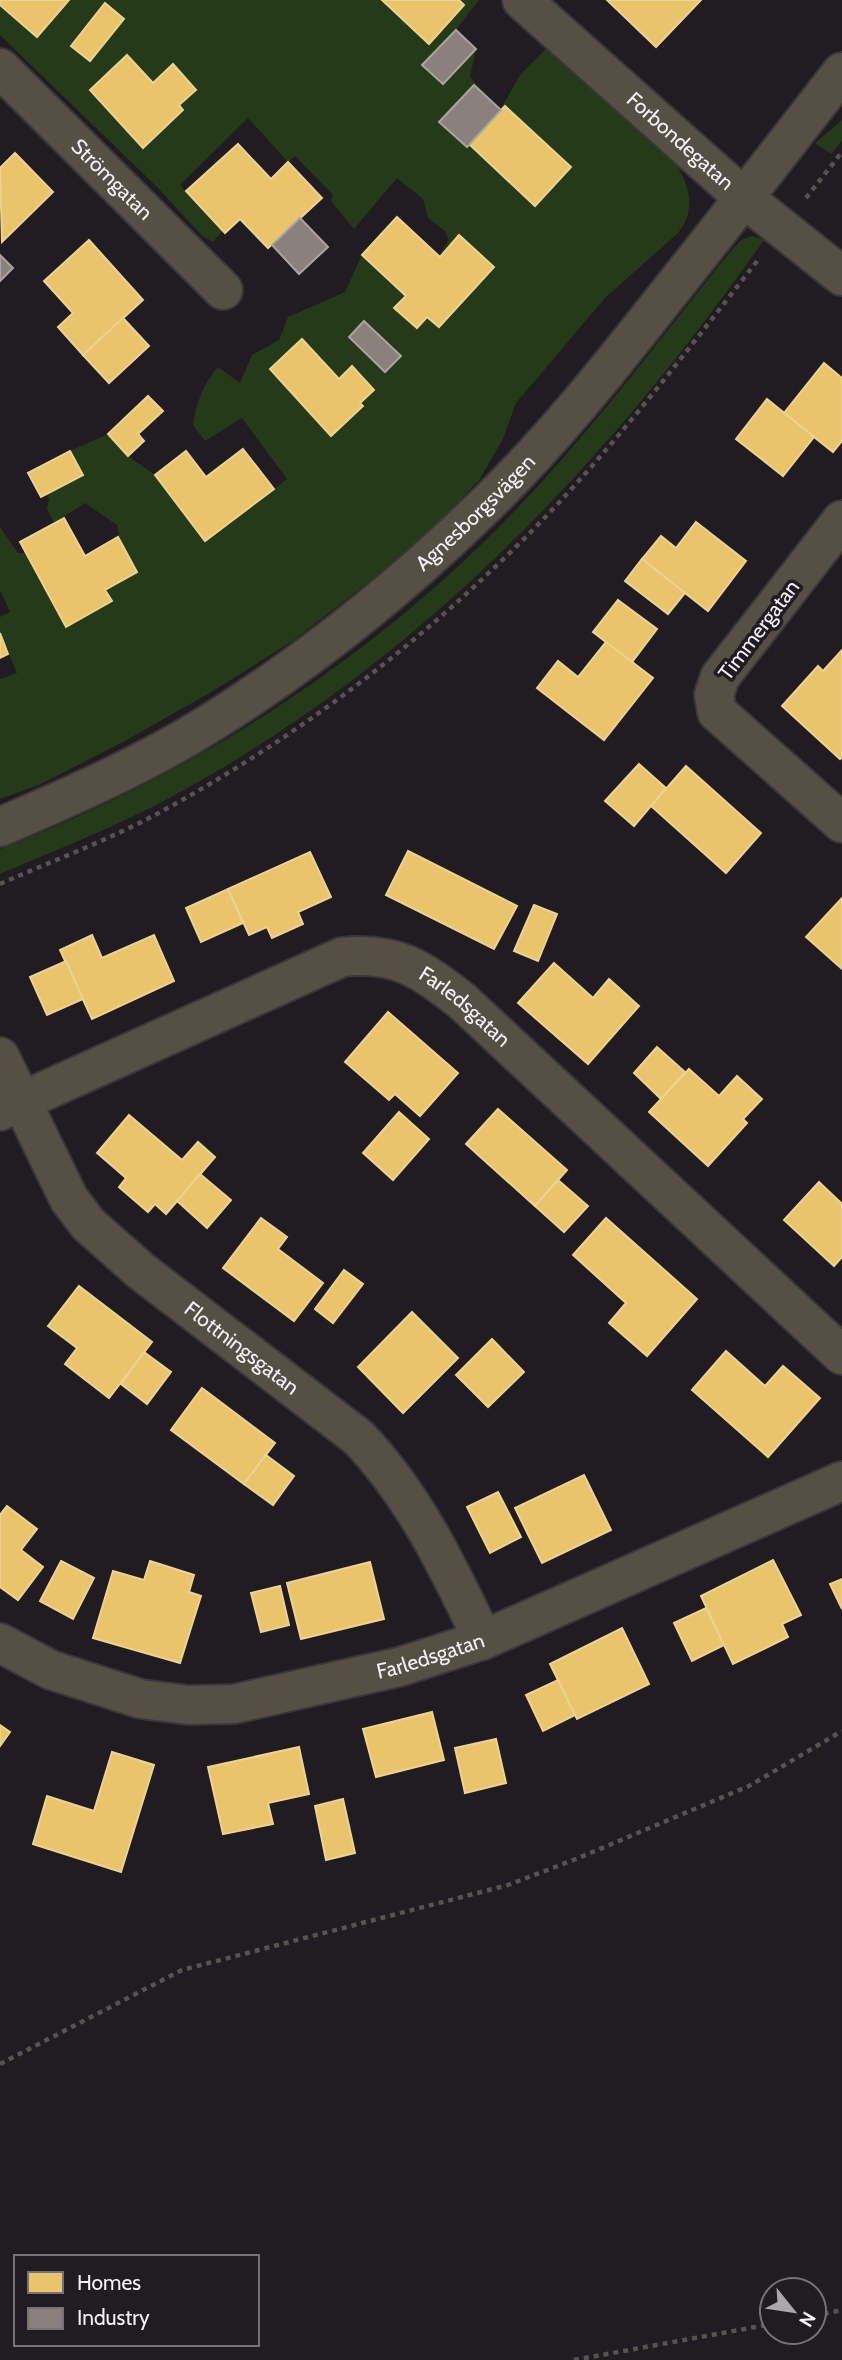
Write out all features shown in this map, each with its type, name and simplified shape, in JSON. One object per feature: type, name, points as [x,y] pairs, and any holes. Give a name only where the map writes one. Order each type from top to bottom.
[{"type":"street","name":"Forbondegatan","points":[[522,0],[744,198],[842,276]]},
{"type":"street","name":"Strömgatan","points":[[0,68],[223,290]]},
{"type":"street","name":"Agnesborgsvägen","points":[[0,827],[136,766],[211,723],[307,658],[388,594],[476,514],[554,431],[622,352],[842,72]]},
{"type":"street","name":"Timmergatan","points":[[842,520],[720,677],[714,695],[717,712],[842,822]]},
{"type":"street","name":"Farledsgatan","points":[[10,1107],[342,957],[370,954],[400,960],[433,979],[462,1001],[842,1355]]},
{"type":"street","name":"Flottningsgatan","points":[[0,1057],[10,1107],[88,1224],[141,1271],[329,1412],[359,1438],[388,1469],[431,1534],[483,1640]]},
{"type":"street","name":"Farledsgatan","points":[[0,1643],[51,1670],[141,1699],[188,1705],[234,1704],[312,1689],[399,1667],[483,1640],[842,1481]]},
{"type":"path","points":[[0,2064],[182,1970],[508,1885],[588,1854],[749,1786],[842,1731]]},
{"type":"path","points":[[574,2360],[758,2327]]},
{"type":"green space","points":[[0,0],[479,0],[456,30],[476,49],[470,77],[500,110],[520,75],[549,46],[671,157],[683,176],[689,205],[688,214],[678,233],[605,298],[516,403],[503,439],[480,479],[445,516],[383,571],[294,640],[213,691],[125,741],[39,785],[0,799],[0,679],[17,673],[0,633],[0,617],[10,612],[0,590],[0,527],[18,553],[27,553],[66,626],[111,602],[105,590],[137,572],[120,540],[117,525],[85,503],[54,523],[47,509],[49,499],[46,494],[83,475],[70,451],[108,434],[128,456],[155,475],[205,541],[287,479],[242,418],[205,441],[193,425],[201,394],[213,373],[218,367],[240,383],[252,355],[279,340],[288,317],[345,292],[362,255],[397,217],[439,256],[449,240],[445,231],[428,218],[423,199],[397,178],[354,229],[331,201],[333,195],[295,156],[288,162],[248,118],[180,185],[223,230],[213,242],[203,237],[157,187],[0,35]]},
{"type":"green space","points":[[842,120],[842,141],[831,154],[815,143]]},
{"type":"green space","points":[[752,236],[764,240],[703,323],[639,403],[572,480],[501,553],[426,621],[346,685],[262,743],[173,796],[88,837],[0,874],[0,849],[75,818],[149,782],[221,742],[290,699],[357,651],[420,600],[481,545],[538,486],[612,400],[729,253],[741,240]]},
{"type":"building: Homes","points":[[0,0],[69,0],[37,37],[0,5]]},
{"type":"building: Homes","points":[[382,0],[459,0],[464,5],[429,44]]},
{"type":"building: Homes","points":[[607,0],[701,0],[656,47]]},
{"type":"building: Homes","points":[[105,3],[124,19],[90,61],[71,46]]},
{"type":"building: Homes","points":[[127,55],[153,83],[173,64],[196,90],[179,105],[183,110],[143,148],[90,90]]},
{"type":"building: Homes","points":[[505,106],[571,167],[535,206],[469,144]]},
{"type":"building: Homes","points":[[238,144],[271,179],[288,162],[322,198],[268,248],[240,219],[225,233],[186,191]]},
{"type":"building: Homes","points":[[15,153],[53,192],[2,242],[0,168]]},
{"type":"building: Homes","points":[[397,217],[440,257],[459,235],[494,267],[439,327],[427,317],[417,328],[394,308],[406,296],[362,255]]},
{"type":"building: Homes","points":[[89,240],[143,300],[83,355],[58,327],[73,313],[44,281]]},
{"type":"building: Homes","points":[[123,318],[149,346],[109,383],[83,355]]},
{"type":"building: Homes","points":[[302,339],[339,379],[352,366],[374,390],[360,403],[363,406],[331,436],[270,369]]},
{"type":"building: Homes","points":[[824,363],[842,378],[842,441],[833,452],[784,413]]},
{"type":"building: Homes","points":[[148,396],[163,411],[138,434],[144,441],[128,456],[108,434]]},
{"type":"building: Homes","points":[[767,399],[814,437],[783,476],[736,439]]},
{"type":"building: Homes","points":[[243,449],[274,489],[205,541],[155,475],[186,451],[206,477]]},
{"type":"building: Homes","points":[[70,451],[83,475],[41,497],[28,473]]},
{"type":"building: Homes","points":[[64,518],[85,556],[118,537],[137,572],[105,590],[112,601],[66,627],[20,542]]},
{"type":"building: Homes","points":[[696,522],[746,561],[708,611],[642,559],[661,536],[676,548]]},
{"type":"building: Homes","points":[[642,559],[685,593],[668,614],[625,581]]},
{"type":"building: Homes","points":[[618,600],[657,629],[632,662],[593,632]]},
{"type":"building: Homes","points":[[0,633],[8,654],[0,658]]},
{"type":"building: Homes","points":[[606,642],[653,678],[604,740],[537,688],[558,661],[578,677]]},
{"type":"building: Homes","points":[[842,650],[840,759],[782,706],[818,666],[823,671]]},
{"type":"building: Homes","points":[[639,764],[666,788],[634,826],[605,801]]},
{"type":"building: Homes","points":[[686,766],[761,833],[726,873],[651,806]]},
{"type":"building: Homes","points":[[408,851],[517,906],[494,949],[386,895]]},
{"type":"building: Homes","points":[[310,852],[331,897],[298,912],[303,924],[272,938],[267,927],[249,935],[228,889]]},
{"type":"building: Homes","points":[[228,889],[243,923],[201,942],[186,908]]},
{"type":"building: Homes","points":[[842,898],[842,969],[806,937]]},
{"type":"building: Homes","points":[[534,905],[557,914],[538,961],[514,951]]},
{"type":"building: Homes","points":[[92,935],[102,958],[154,935],[174,981],[92,1019],[60,950]]},
{"type":"building: Homes","points":[[66,961],[83,999],[47,1015],[30,977]]},
{"type":"building: Homes","points":[[554,963],[593,998],[609,979],[639,1006],[588,1064],[518,1003]]},
{"type":"building: Homes","points":[[388,1012],[458,1073],[420,1116],[395,1094],[389,1100],[345,1062]]},
{"type":"building: Homes","points":[[657,1047],[685,1072],[661,1099],[634,1073]]},
{"type":"building: Homes","points":[[689,1069],[719,1096],[737,1076],[762,1099],[743,1119],[747,1123],[708,1166],[649,1112]]},
{"type":"building: Homes","points":[[498,1109],[567,1170],[535,1206],[466,1144]]},
{"type":"building: Homes","points":[[399,1112],[429,1139],[393,1180],[363,1153]]},
{"type":"building: Homes","points":[[129,1115],[182,1160],[198,1142],[215,1157],[166,1214],[155,1204],[148,1212],[119,1187],[126,1178],[97,1153]]},
{"type":"building: Homes","points":[[200,1174],[231,1200],[207,1228],[177,1201]]},
{"type":"building: Homes","points":[[558,1180],[588,1206],[564,1232],[535,1206]]},
{"type":"building: Homes","points":[[819,1182],[842,1204],[842,1257],[834,1266],[784,1220]]},
{"type":"building: Homes","points":[[261,1218],[287,1237],[278,1249],[323,1283],[294,1321],[223,1268]]},
{"type":"building: Homes","points":[[606,1218],[697,1299],[647,1356],[609,1323],[626,1303],[573,1255]]},
{"type":"building: Homes","points":[[344,1270],[363,1284],[333,1323],[315,1309]]},
{"type":"building: Homes","points":[[79,1286],[152,1342],[109,1398],[65,1364],[77,1348],[48,1326]]},
{"type":"building: Homes","points":[[412,1312],[458,1358],[403,1413],[358,1367]]},
{"type":"building: Homes","points":[[492,1339],[524,1372],[488,1407],[456,1375]]},
{"type":"building: Homes","points":[[726,1351],[765,1386],[783,1366],[820,1398],[768,1457],[692,1390]]},
{"type":"building: Homes","points":[[144,1352],[171,1372],[147,1404],[121,1384]]},
{"type":"building: Homes","points":[[202,1388],[275,1443],[244,1484],[171,1430]]},
{"type":"building: Homes","points":[[266,1455],[294,1476],[273,1505],[244,1484]]},
{"type":"building: Homes","points":[[584,1475],[611,1530],[542,1563],[515,1508]]},
{"type":"building: Homes","points":[[498,1492],[521,1537],[490,1553],[467,1507]]},
{"type":"building: Homes","points":[[7,1506],[37,1529],[21,1550],[43,1567],[18,1600],[0,1587],[0,1515]]},
{"type":"building: Homes","points":[[773,1560],[801,1615],[782,1624],[788,1637],[733,1664],[701,1596]]},
{"type":"building: Homes","points":[[61,1561],[94,1578],[73,1619],[40,1601]]},
{"type":"building: Homes","points":[[150,1561],[194,1575],[189,1592],[201,1596],[180,1663],[93,1638],[113,1571],[144,1580]]},
{"type":"building: Homes","points":[[370,1562],[384,1619],[301,1639],[287,1583]]},
{"type":"building: Homes","points":[[842,1579],[842,1609],[830,1584]]},
{"type":"building: Homes","points":[[280,1586],[289,1625],[261,1632],[251,1593]]},
{"type":"building: Homes","points":[[706,1608],[724,1645],[692,1661],[674,1623]]},
{"type":"building: Homes","points":[[622,1628],[649,1684],[577,1719],[550,1664]]},
{"type":"building: Homes","points":[[558,1680],[575,1715],[543,1731],[526,1695]]},
{"type":"building: Homes","points":[[432,1712],[444,1760],[376,1777],[363,1729]]},
{"type":"building: Homes","points":[[0,1725],[10,1732],[0,1746]]},
{"type":"building: Homes","points":[[496,1739],[506,1783],[465,1793],[455,1748]]},
{"type":"building: Homes","points":[[299,1747],[309,1794],[268,1803],[273,1824],[223,1834],[208,1767]]},
{"type":"building: Homes","points":[[112,1752],[154,1765],[121,1872],[33,1844],[47,1796],[94,1811]]},
{"type":"building: Homes","points":[[343,1799],[355,1853],[326,1860],[315,1806]]},
{"type":"building: Industry","points":[[456,30],[476,49],[443,84],[422,65]]},
{"type":"building: Industry","points":[[474,85],[501,110],[467,147],[439,122]]},
{"type":"building: Industry","points":[[300,218],[328,247],[299,274],[272,245]]},
{"type":"building: Industry","points":[[0,255],[13,268],[0,281]]},
{"type":"building: Industry","points":[[364,321],[401,356],[385,372],[349,337]]}]
